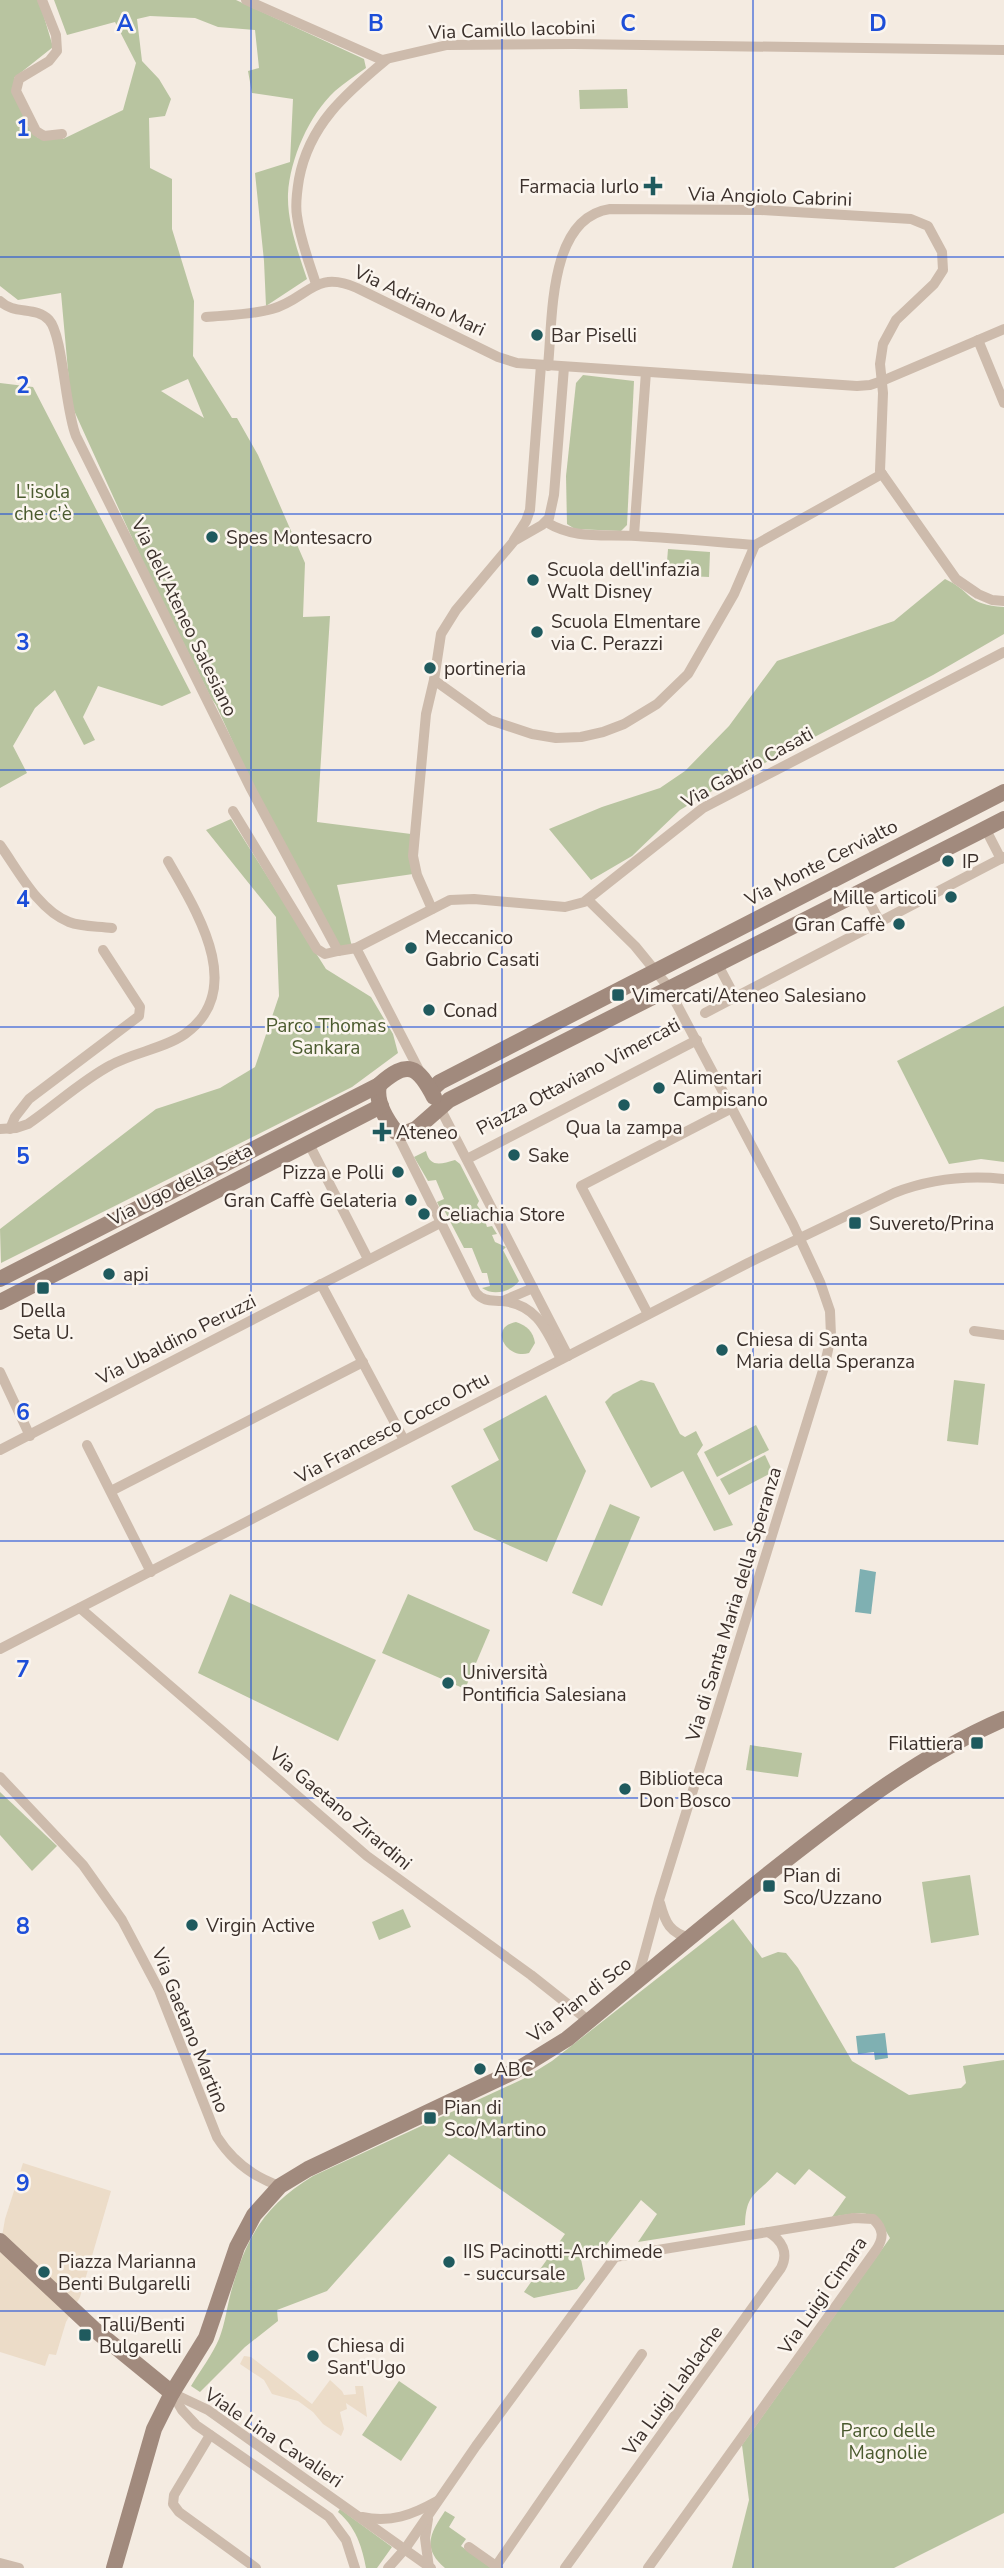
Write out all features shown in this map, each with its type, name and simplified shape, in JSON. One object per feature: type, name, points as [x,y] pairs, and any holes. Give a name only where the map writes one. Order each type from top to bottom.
[{"type":"street","points":[[42,0],[56,35],[57,51],[49,61],[19,79],[16,91],[36,131],[44,136],[61,134]]},
{"type":"street","points":[[206,317],[274,308],[287,303],[316,284],[297,215],[302,165],[311,140],[328,115],[347,93],[386,60],[246,0]]},
{"type":"street","name":"Via Camillo Iacobini","points":[[386,60],[447,45],[574,44],[1004,50]]},
{"type":"street","name":"Via Angiolo Cabrini","points":[[544,365],[559,262],[569,238],[585,219],[610,209],[761,210],[911,219],[923,223],[932,231],[942,252],[943,270],[938,279],[911,304],[890,330],[881,354],[882,381]]},
{"type":"street","name":"Via Adriano Mari","points":[[316,284],[329,281],[347,284],[517,363],[564,367],[870,385],[1004,329]]},
{"type":"street","name":"Via dell'Ateneo Salesiano","points":[[0,301],[12,309],[41,314],[55,329],[68,409],[76,436],[251,789],[338,951]]},
{"type":"street","points":[[978,340],[1004,403]]},
{"type":"street","points":[[432,909],[417,875],[413,856],[426,714],[440,637],[446,624],[514,541],[528,518],[539,387],[544,365]]},
{"type":"street","points":[[514,541],[546,522],[552,506],[564,367]]},
{"type":"street","points":[[634,536],[646,372]]},
{"type":"street","points":[[882,381],[882,474],[956,579],[984,597],[1004,601]]},
{"type":"street","points":[[539,387],[549,384],[562,389]]},
{"type":"street","points":[[546,522],[564,532],[578,535],[634,536],[755,545],[882,474]]},
{"type":"street","points":[[530,502],[542,509],[552,506]]},
{"type":"street","points":[[434,680],[491,720],[522,732],[565,738],[589,736],[617,727],[657,704],[688,674],[734,594],[755,545]]},
{"type":"street","name":"Via Gabrio Casati","points":[[356,948],[445,902],[456,900],[561,907],[588,900],[703,808],[1004,652]]},
{"type":"street","name":"Via Monte Cervialto","points":[[657,971],[1004,792]]},
{"type":"street","points":[[233,811],[314,945],[325,954],[356,948],[533,1287],[564,1357]]},
{"type":"street","points":[[668,988],[864,892],[1004,818]]},
{"type":"street","points":[[705,1013],[1002,858],[985,828]]},
{"type":"street","points":[[0,845],[40,901],[57,916],[72,923],[112,928]]},
{"type":"street","points":[[5,1129],[28,1124],[112,1064],[186,1033],[204,1012],[214,982],[210,944],[199,916],[168,861]]},
{"type":"street","points":[[864,892],[880,922]]},
{"type":"street","name":"Piazza Ottaviano Vimercati","points":[[467,1159],[697,1040],[657,971],[588,900]]},
{"type":"street","points":[[5,1129],[29,1099],[139,1016],[140,1007],[103,950]]},
{"type":"street","points":[[717,963],[736,997]]},
{"type":"street","points":[[430,1090],[440,1082],[657,971]]},
{"type":"street","name":"Piazza Ottaviano Vimercati","points":[[440,1108],[449,1100],[668,988]]},
{"type":"street","name":"Via di Santa Maria della Speranza","points":[[637,1981],[659,1900],[830,1344],[831,1321],[828,1306],[801,1238],[697,1040]]},
{"type":"street","points":[[420,1072],[411,1069],[401,1071],[379,1085],[377,1093],[440,1223],[479,1296],[485,1300],[525,1307],[535,1314],[564,1357]]},
{"type":"street","name":"Via Ugo della Seta","points":[[0,1279],[379,1085]]},
{"type":"street","name":"Via Ugo della Seta","points":[[0,1302],[381,1106]]},
{"type":"street","points":[[396,1132],[406,1133],[416,1129],[440,1108]]},
{"type":"street","points":[[648,1314],[581,1186],[732,1108]]},
{"type":"street","points":[[308,1142],[368,1259]]},
{"type":"street","name":"Via Francesco Cocco Ortu","points":[[0,1649],[564,1357],[801,1238],[915,1185],[953,1178],[1004,1179]]},
{"type":"street","name":"Via Ubaldino Peruzzi","points":[[0,1450],[440,1223]]},
{"type":"street","points":[[321,1284],[404,1440]]},
{"type":"street","points":[[502,1301],[533,1287]]},
{"type":"street","points":[[974,1331],[1004,1335]]},
{"type":"street","points":[[111,1491],[363,1362]]},
{"type":"street","points":[[0,1371],[30,1436]]},
{"type":"street","points":[[87,1445],[151,1572]]},
{"type":"street","name":"Via Gaetano Zirardini","points":[[80,1608],[367,1856],[531,1975],[589,2021]]},
{"type":"street","name":"Via Pian di Sco","points":[[114,2568],[151,2436],[172,2393],[202,2346],[242,2235],[254,2215],[280,2186],[337,2154],[514,2071],[555,2048],[836,1820],[948,1744],[1004,1719]]},
{"type":"street","name":"Via Gaetano Martino","points":[[0,1777],[83,1865],[122,1920],[159,1990],[206,2114],[223,2147],[244,2168],[280,2186]]},
{"type":"street","points":[[659,1900],[669,1928],[676,1934],[691,1938]]},
{"type":"street","name":"Via Luigi Cimara","points":[[439,2499],[615,2257],[867,2217],[877,2223],[882,2235],[876,2250],[648,2568]]},
{"type":"street","name":"Via Luigi Lablache","points":[[565,2568],[781,2268],[785,2260],[784,2249],[777,2238],[768,2232]]},
{"type":"street","points":[[0,2241],[95,2330],[172,2393]]},
{"type":"street","points":[[469,2547],[497,2567],[642,2354]]},
{"type":"street","name":"Viale Lina Cavalieri","points":[[172,2393],[187,2417],[209,2435],[329,2517],[346,2540],[355,2568]]},
{"type":"street","name":"Viale Lina Cavalieri","points":[[172,2393],[208,2410],[430,2568]]},
{"type":"street","points":[[209,2435],[174,2495],[173,2504],[179,2512],[256,2568]]},
{"type":"street","points":[[358,2516],[381,2520],[400,2518],[439,2499]]},
{"type":"street","points":[[388,2568],[405,2549],[439,2499]]},
{"type":"street","points":[[428,2515],[425,2538],[430,2568]]},
{"type":"street","points":[[0,2563],[19,2568]]},
{"type":"green space","points":[[0,0],[39,0],[53,47],[14,78],[27,125],[38,138],[63,139],[123,110],[136,63],[115,22],[67,35],[54,0],[236,0],[364,59],[366,68],[335,91],[317,112],[303,138],[293,167],[288,194],[289,215],[307,279],[266,306],[255,173],[290,162],[293,99],[252,93],[248,71],[259,68],[255,30],[218,27],[195,18],[150,16],[137,19],[142,61],[159,79],[171,99],[165,116],[149,118],[150,168],[172,179],[172,229],[194,301],[193,356],[232,418],[237,418],[258,455],[305,563],[303,617],[330,616],[317,822],[411,834],[413,874],[337,885],[352,947],[340,949],[258,797],[216,705],[143,562],[71,404],[61,293],[18,300],[0,286]],"holes":[[[188,379],[204,418],[161,391]]]},
{"type":"green space","points":[[627,89],[628,108],[580,109],[579,90]]},
{"type":"green space","points":[[583,375],[634,381],[627,525],[621,531],[575,529],[567,524],[566,476],[576,383]]},
{"type":"green space","name":"L'isola che c'è","points":[[0,383],[33,387],[191,693],[162,706],[98,686],[83,717],[95,740],[84,745],[55,690],[35,708],[13,746],[27,773],[0,788]]},
{"type":"green space","points":[[668,549],[710,552],[709,577],[666,575]]},
{"type":"green space","points":[[945,579],[976,601],[1004,607],[1004,634],[933,675],[680,810],[632,856],[591,880],[549,829],[602,807],[660,788],[685,771],[729,726],[777,661],[894,621]]},
{"type":"green space","name":"Parco Thomas Sankara","points":[[231,819],[326,969],[371,997],[393,1034],[398,1053],[352,1087],[1,1263],[0,1229],[156,1109],[220,1088],[255,1067],[279,996],[276,917],[206,830]]},
{"type":"green space","points":[[1004,1006],[1004,1162],[981,1159],[949,1164],[897,1061]]},
{"type":"green space","points":[[426,1151],[433,1162],[455,1160],[460,1164],[479,1201],[477,1205],[487,1227],[492,1226],[497,1234],[492,1235],[495,1242],[506,1247],[503,1250],[519,1281],[511,1288],[496,1292],[482,1288],[490,1286],[487,1273],[482,1273],[472,1248],[464,1248],[442,1206],[440,1208],[437,1202],[444,1199],[436,1180],[428,1181],[414,1157]]},
{"type":"green space","points":[[516,1322],[526,1327],[533,1335],[535,1343],[529,1353],[513,1352],[503,1342],[503,1330]]},
{"type":"green space","points":[[641,1380],[654,1383],[680,1434],[685,1437],[696,1431],[703,1445],[697,1454],[733,1525],[714,1531],[683,1471],[651,1488],[605,1402],[613,1394]]},
{"type":"green space","points":[[954,1380],[985,1384],[978,1445],[947,1441]]},
{"type":"green space","points":[[546,1395],[586,1471],[547,1562],[474,1530],[451,1486],[499,1460],[483,1429]]},
{"type":"green space","points":[[756,1425],[769,1450],[717,1477],[704,1452]]},
{"type":"green space","points":[[765,1455],[773,1472],[729,1495],[720,1479]]},
{"type":"green space","points":[[610,1504],[640,1517],[602,1606],[572,1593]]},
{"type":"green space","points":[[230,1594],[376,1660],[338,1741],[198,1673]]},
{"type":"green space","points":[[408,1594],[490,1630],[465,1689],[382,1653]]},
{"type":"green space","points":[[750,1745],[802,1753],[798,1777],[746,1770]]},
{"type":"green space","points":[[0,1792],[57,1846],[32,1871],[0,1835]]},
{"type":"green space","points":[[970,1875],[979,1935],[931,1943],[922,1882]]},
{"type":"green space","points":[[403,1909],[411,1927],[379,1940],[372,1922]]},
{"type":"green space","name":"Parco delle Magnolie","points":[[733,1919],[762,1958],[778,1952],[786,1953],[798,1968],[852,2061],[909,2095],[961,2088],[966,2083],[963,2066],[1004,2060],[1004,2513],[894,2568],[732,2568],[749,2500],[742,2445],[890,2238],[872,2216],[859,2213],[832,2217],[846,2197],[809,2169],[795,2185],[777,2172],[750,2200],[745,2225],[638,2242],[657,2214],[641,2200],[603,2249],[581,2259],[585,2279],[577,2289],[534,2298],[524,2292],[565,2234],[449,2154],[327,2291],[277,2310],[278,2321],[245,2347],[200,2392],[191,2386],[219,2339],[243,2255],[259,2225],[282,2199],[313,2176],[523,2079],[552,2061]]},
{"type":"green space","points":[[399,2381],[437,2407],[401,2461],[362,2435]]},
{"type":"green space","points":[[340,2509],[392,2547],[377,2568],[366,2568],[357,2538],[338,2512]]},
{"type":"green space","points":[[445,2511],[455,2517],[449,2527],[466,2539],[461,2546],[491,2568],[445,2568],[438,2561],[433,2554],[431,2540]]},
{"type":"shaded area","name":"Piazza Marianna Benti Bulgarelli","points":[[23,2163],[111,2191],[80,2297],[66,2322],[56,2355],[49,2354],[45,2366],[0,2352],[0,2248],[5,2219]]},
{"type":"shaded area","points":[[244,2356],[251,2357],[312,2404],[330,2380],[344,2395],[356,2394],[355,2386],[363,2386],[367,2417],[346,2403],[347,2409],[340,2412],[344,2429],[341,2436],[298,2401],[272,2394],[264,2380],[240,2364]]},
{"type":"water","points":[[860,1569],[876,1572],[871,1614],[855,1612]]},
{"type":"water","points":[[885,2033],[888,2058],[875,2060],[874,2052],[858,2054],[856,2036]]},
{"type":"place","name":"Farmacia Iurlo","points":[[653,186]]},
{"type":"place","name":"Bar Piselli","points":[[537,335]]},
{"type":"place","name":"Spes Montesacro","points":[[212,537]]},
{"type":"place","name":"Scuola dell'infazia Walt Disney","points":[[533,580]]},
{"type":"place","name":"Scuola Elmentare via C. Perazzi","points":[[537,632]]},
{"type":"place","name":"portineria","points":[[430,668]]},
{"type":"place","name":"IP","points":[[948,861]]},
{"type":"place","name":"Mille articoli","points":[[951,897]]},
{"type":"place","name":"Gran Caffè","points":[[899,924]]},
{"type":"place","name":"Meccanico Gabrio Casati","points":[[411,948]]},
{"type":"place","name":"Vimercati/Ateneo Salesiano","points":[[618,995]]},
{"type":"place","name":"Conad","points":[[429,1010]]},
{"type":"place","name":"Alimentari Campisano","points":[[659,1088]]},
{"type":"place","name":"Qua la zampa","points":[[624,1105]]},
{"type":"place","name":"Ateneo","points":[[382,1132]]},
{"type":"place","name":"Sake","points":[[514,1155]]},
{"type":"place","name":"Pizza e Polli","points":[[398,1172]]},
{"type":"place","name":"Gran Caffè Gelateria","points":[[411,1200]]},
{"type":"place","name":"Celiachia Store","points":[[424,1214]]},
{"type":"place","name":"Suvereto/Prina","points":[[855,1223]]},
{"type":"place","name":"api","points":[[109,1274]]},
{"type":"place","name":"Della Seta U.","points":[[43,1288]]},
{"type":"place","name":"Chiesa di Santa Maria della Speranza","points":[[722,1350]]},
{"type":"place","name":"Università Pontificia Salesiana","points":[[448,1683]]},
{"type":"place","name":"Filattiera","points":[[977,1743]]},
{"type":"place","name":"Biblioteca Don Bosco","points":[[625,1789]]},
{"type":"place","name":"Pian di Sco/Uzzano","points":[[769,1886]]},
{"type":"place","name":"Virgin Active","points":[[192,1925]]},
{"type":"place","name":"ABC","points":[[480,2069]]},
{"type":"place","name":"Pian di Sco/Martino","points":[[430,2118]]},
{"type":"place","name":"IIS Pacinotti-Archimede - succursale","points":[[449,2262]]},
{"type":"place","name":"Piazza Marianna Benti Bulgarelli","points":[[44,2272]]},
{"type":"place","name":"Talli/Benti Bulgarelli","points":[[85,2335]]},
{"type":"place","name":"Chiesa di Sant'Ugo","points":[[313,2356]]}]
